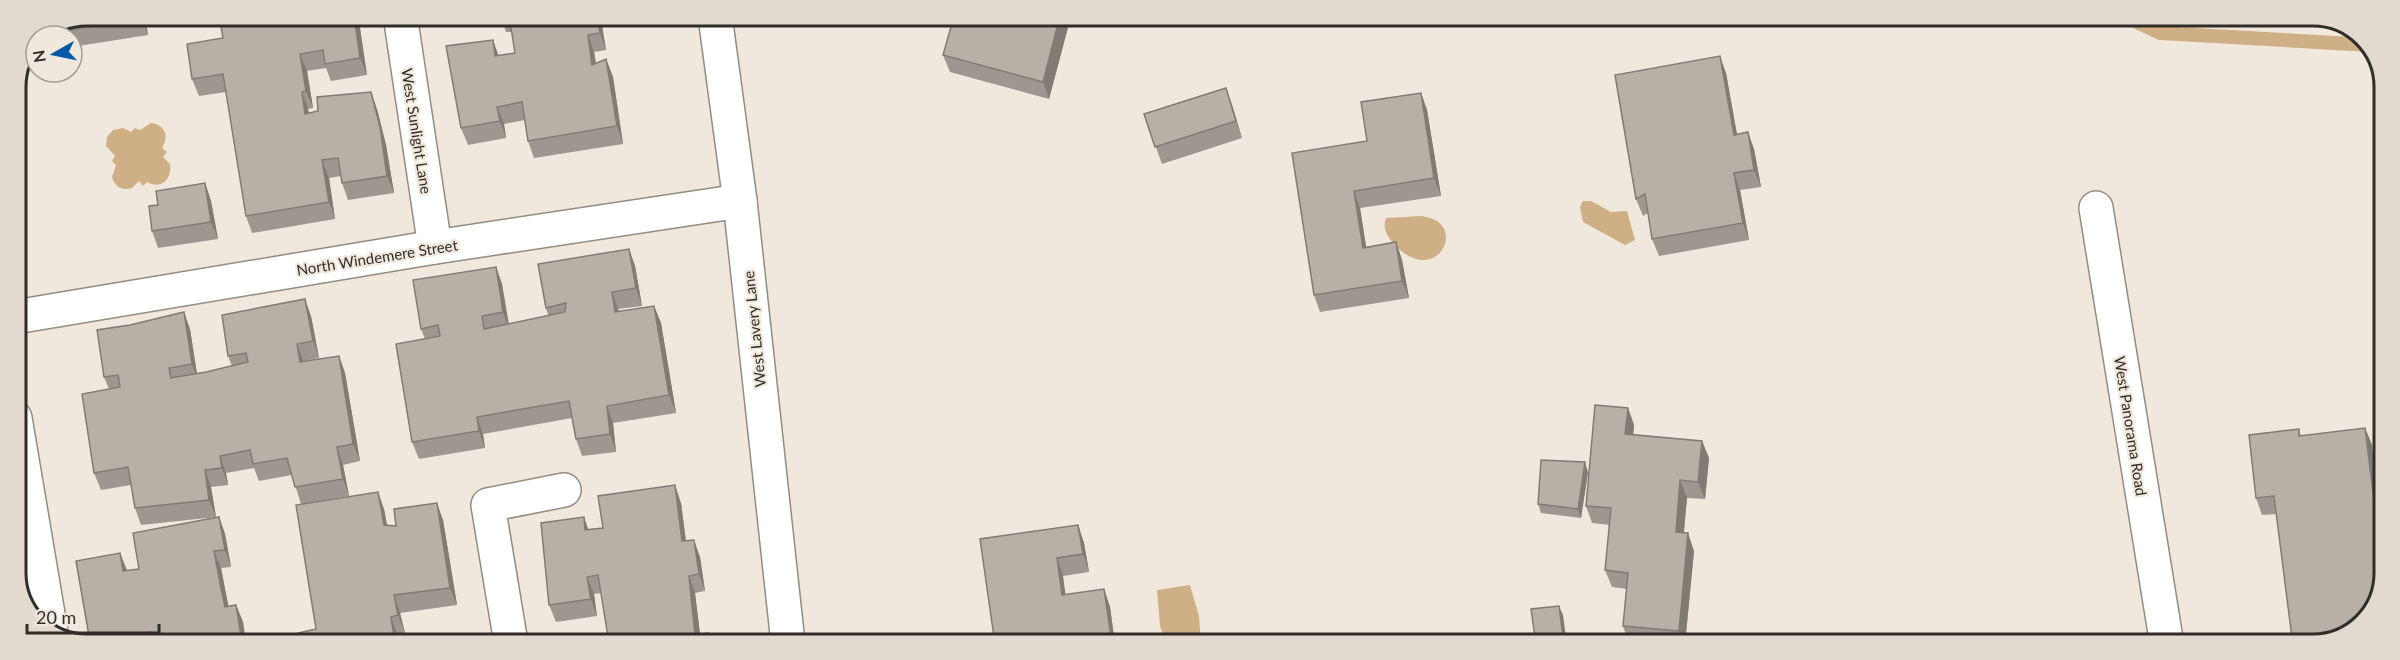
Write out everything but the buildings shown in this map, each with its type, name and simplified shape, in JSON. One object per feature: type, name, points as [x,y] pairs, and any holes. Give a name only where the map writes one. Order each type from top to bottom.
[{"type":"street","name":"West Sunlight Lane","points":[[402,26],[435,247]]},
{"type":"street","name":"West Lavery Lane","points":[[717,26],[740,201],[787,634]]},
{"type":"street","name":"North Windemere Street","points":[[26,315],[435,247],[740,201]]},
{"type":"street","name":"West Panorama Road","points":[[2096,208],[2165,634]]},
{"type":"street","points":[[26,483],[49,621]]},
{"type":"street","points":[[510,634],[488,505],[564,490]]},
{"type":"shaded area","points":[[151,123],[160,126],[165,132],[162,148],[167,152],[163,157],[170,164],[168,178],[157,185],[147,182],[143,186],[139,181],[132,188],[119,187],[112,177],[116,165],[112,161],[115,156],[106,146],[107,137],[113,130],[123,128],[131,132],[135,128],[140,130]]},
{"type":"shaded area","points":[[1583,201],[1591,201],[1611,212],[1627,211],[1635,240],[1625,245],[1583,222],[1580,207]]},
{"type":"shaded area","points":[[1420,216],[1436,220],[1444,229],[1446,239],[1442,249],[1435,257],[1423,260],[1409,256],[1393,243],[1385,228],[1386,218]]},
{"type":"shaded area","points":[[1190,585],[1199,616],[1200,634],[1163,634],[1157,590]]},
{"type":"waterway","points":[[2145,26],[2160,33],[2357,44]]}]
